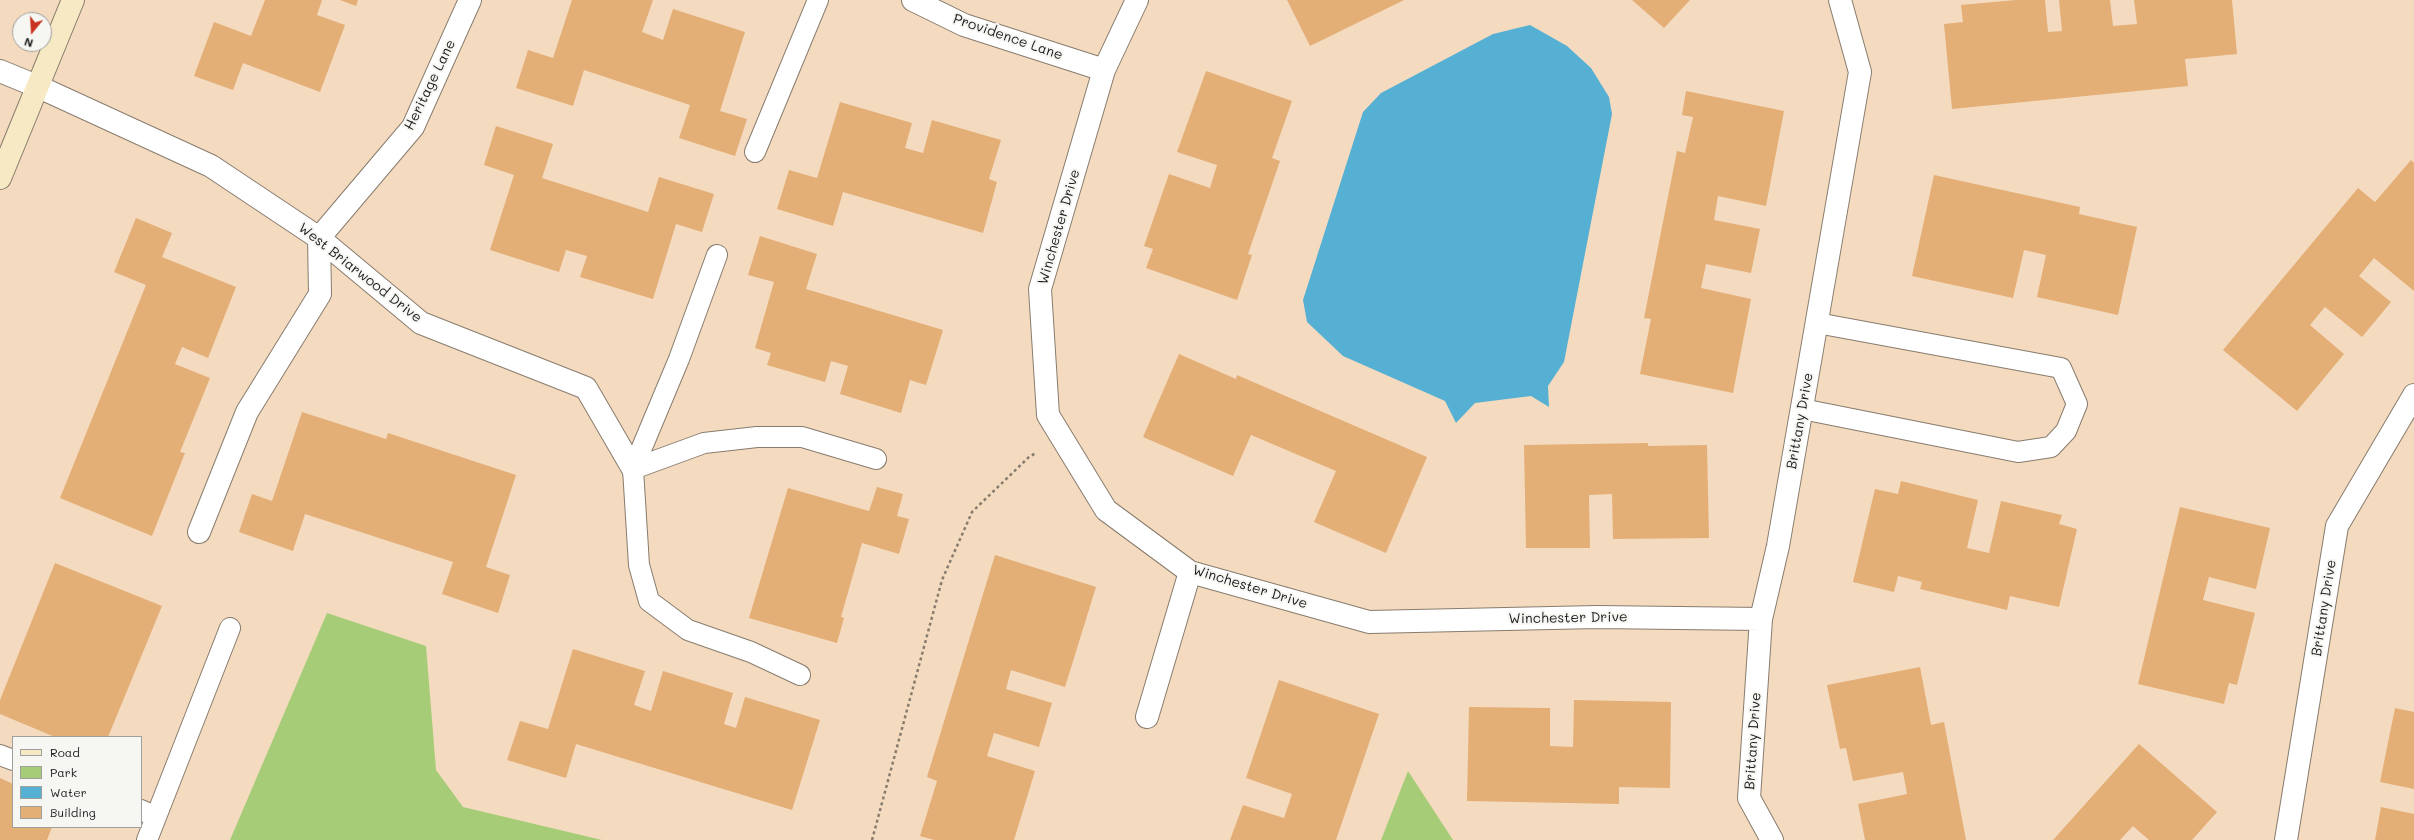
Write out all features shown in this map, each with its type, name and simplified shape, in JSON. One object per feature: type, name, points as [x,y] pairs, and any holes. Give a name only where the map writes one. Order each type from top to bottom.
[{"type":"main road","points":[[0,178],[74,0]]},
{"type":"street","name":"Heritage Lane","points":[[319,238],[413,127],[470,0]]},
{"type":"street","name":"Providence Lane","points":[[913,0],[964,25],[1104,70]]},
{"type":"street","name":"Winchester Drive","points":[[1137,0],[1104,70],[1040,289],[1048,415],[1106,510],[1190,572],[1368,622],[1597,617],[1761,619]]},
{"type":"street","name":"Brittany Drive","points":[[1772,840],[1749,798],[1761,619],[1778,546],[1860,72],[1840,0]]},
{"type":"street","name":"West Briarwood Drive","points":[[0,71],[39,87],[211,166],[319,238],[421,323],[586,388],[632,469]]},
{"type":"street","points":[[199,532],[247,412],[320,294],[319,238]]},
{"type":"street","name":"Brittany Drive","points":[[2286,840],[2337,526],[2414,395]]},
{"type":"street","points":[[1147,717],[1190,572]]},
{"type":"lane","points":[[755,152],[818,0]]},
{"type":"lane","points":[[717,255],[679,359],[632,469],[639,565],[649,601],[688,630],[751,652],[800,675]]},
{"type":"lane","points":[[1802,409],[2018,452],[2051,447],[2066,431],[2077,404],[2061,368],[1817,323]]},
{"type":"lane","points":[[632,469],[704,443],[757,438],[802,437],[876,459]]},
{"type":"lane","points":[[147,840],[149,814],[230,628]]},
{"type":"lane","points":[[0,755],[12,760]]},
{"type":"path","points":[[872,840],[942,580],[972,512],[1029,456],[1064,441]]},
{"type":"green space","points":[[327,613],[426,646],[436,770],[463,807],[602,840],[230,840]]},
{"type":"green space","points":[[1408,771],[1453,840],[1381,840]]},
{"type":"water","points":[[1530,25],[1567,46],[1591,68],[1609,97],[1612,114],[1564,362],[1548,386],[1549,407],[1531,396],[1475,403],[1456,423],[1445,401],[1343,356],[1307,322],[1303,300],[1363,112],[1381,93],[1493,34]]},
{"type":"building","points":[[265,0],[322,0],[317,15],[345,25],[320,92],[243,63],[233,90],[194,76],[214,22],[251,36]]},
{"type":"building","points":[[340,0],[358,0],[356,6]]},
{"type":"building","points":[[572,0],[653,0],[642,32],[663,40],[673,9],[745,32],[720,111],[747,119],[735,156],[679,138],[690,105],[584,70],[573,106],[516,88],[528,50],[553,58]]},
{"type":"building","points":[[1287,0],[1404,0],[1310,46]]},
{"type":"building","points":[[1632,0],[1690,0],[1664,28]]},
{"type":"building","points":[[2016,0],[2045,0],[2048,32],[2062,31],[2059,0],[2110,0],[2113,26],[2137,24],[2134,0],[2232,0],[2237,54],[2185,59],[2188,86],[1952,109],[1944,24],[1963,22],[1961,5]]},
{"type":"building","points":[[1206,71],[1292,101],[1272,158],[1280,161],[1248,254],[1252,255],[1237,300],[1146,268],[1153,249],[1144,246],[1169,174],[1210,188],[1217,165],[1177,152]]},
{"type":"building","points":[[1686,91],[1784,111],[1766,206],[1718,196],[1714,220],[1760,229],[1751,273],[1706,264],[1701,288],[1751,299],[1733,393],[1640,374],[1651,319],[1644,318],[1677,151],[1685,153],[1693,117],[1682,115]]},
{"type":"building","points":[[840,102],[912,123],[905,148],[923,153],[932,120],[1001,140],[989,179],[997,182],[983,233],[843,192],[833,226],[777,209],[789,170],[817,178]]},
{"type":"building","points":[[496,126],[553,144],[542,178],[648,212],[659,177],[714,194],[702,232],[676,224],[653,299],[580,277],[587,256],[566,250],[559,272],[490,250],[514,175],[484,165]]},
{"type":"building","points":[[2411,160],[2414,163],[2414,291],[2374,258],[2359,276],[2391,302],[2362,337],[2325,307],[2310,325],[2344,354],[2297,411],[2223,350],[2358,188],[2375,202]]},
{"type":"building","points":[[1934,175],[2080,207],[2079,214],[2137,227],[2118,315],[2037,297],[2046,255],[2024,250],[2013,298],[1912,276]]},
{"type":"building","points":[[136,218],[172,233],[162,257],[236,287],[208,358],[182,347],[175,364],[210,378],[180,452],[185,453],[152,536],[60,498],[146,285],[114,272]]},
{"type":"building","points":[[760,236],[817,254],[806,289],[943,330],[926,385],[910,380],[901,413],[840,394],[848,366],[831,361],[825,382],[767,365],[771,353],[755,348],[774,282],[748,275]]},
{"type":"building","points":[[1179,354],[1236,379],[1237,375],[1427,457],[1386,553],[1314,522],[1336,471],[1251,435],[1233,476],[1143,437]]},
{"type":"building","points":[[302,412],[386,439],[388,433],[516,475],[486,567],[510,575],[498,613],[442,594],[453,562],[305,514],[293,551],[239,532],[252,494],[272,501]]},
{"type":"building","points":[[1648,443],[1648,446],[1707,445],[1709,538],[1613,539],[1612,494],[1589,495],[1590,548],[1526,548],[1524,445]]},
{"type":"building","points":[[1901,481],[1978,500],[1967,548],[1989,553],[2001,501],[2062,515],[2059,524],[2077,529],[2059,607],[2010,596],[2007,610],[1920,589],[1922,582],[1898,576],[1894,592],[1853,582],[1875,489],[1898,494]]},
{"type":"building","points":[[877,487],[903,494],[897,516],[909,519],[899,554],[862,543],[841,617],[844,618],[837,643],[749,618],[788,488],[869,511]]},
{"type":"building","points":[[2180,507],[2270,528],[2256,589],[2209,577],[2203,600],[2255,613],[2237,685],[2229,683],[2224,704],[2138,684]]},
{"type":"building","points":[[995,555],[1096,587],[1065,687],[1011,670],[1006,689],[1052,703],[1039,747],[994,733],[987,756],[1035,771],[1014,840],[934,840],[920,836],[937,781],[927,777]]},
{"type":"building","points":[[55,563],[162,606],[108,736],[53,736],[0,714],[0,700]]},
{"type":"building","points":[[573,649],[645,671],[634,705],[651,711],[663,671],[733,693],[724,724],[736,728],[745,697],[820,720],[792,810],[576,744],[566,778],[507,760],[520,721],[548,729]]},
{"type":"building","points":[[1920,667],[1931,725],[1944,722],[1966,840],[1865,840],[1858,804],[1907,794],[1903,772],[1853,781],[1846,748],[1840,749],[1827,685]]},
{"type":"building","points":[[1279,680],[1379,714],[1336,840],[1230,840],[1243,805],[1284,818],[1292,794],[1246,778]]},
{"type":"building","points":[[1574,700],[1671,702],[1670,788],[1619,787],[1619,804],[1467,801],[1469,707],[1550,708],[1550,746],[1573,747]]},
{"type":"building","points":[[2395,708],[2414,712],[2414,789],[2380,782]]},
{"type":"building","points":[[2139,744],[2217,812],[2192,840],[2149,840],[2133,826],[2120,840],[2053,840]]},
{"type":"building","points":[[0,778],[12,784],[12,828],[52,828],[47,840],[0,840]]},
{"type":"building","points":[[2381,807],[2414,814],[2414,840],[2375,840]]}]
